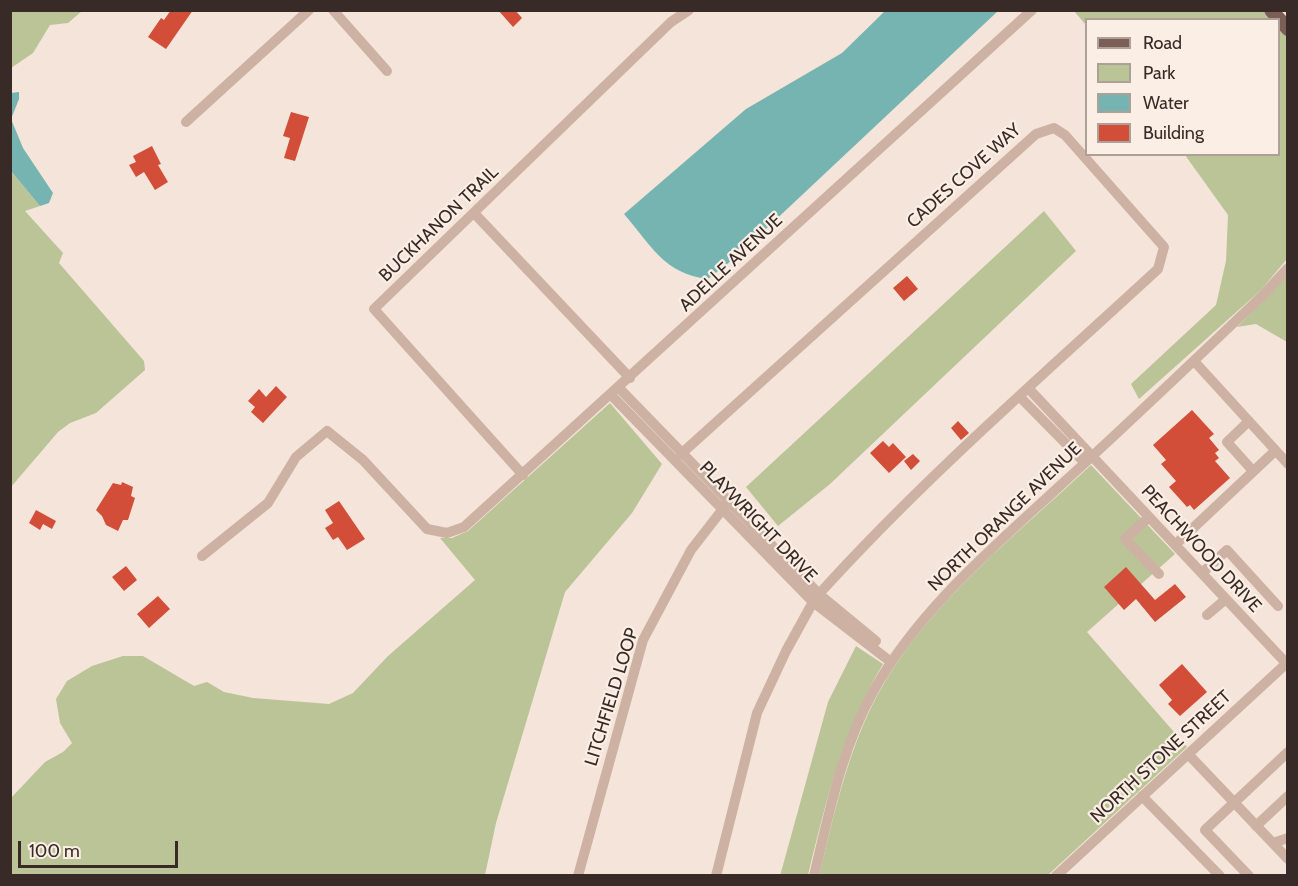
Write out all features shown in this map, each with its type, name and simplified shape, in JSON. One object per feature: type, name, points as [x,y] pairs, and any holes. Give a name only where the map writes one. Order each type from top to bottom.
[{"type":"street","points":[[186,122],[309,10]]},
{"type":"street","points":[[333,10],[387,70]]},
{"type":"street","name":"BUCKHANON TRAIL","points":[[523,475],[374,309],[671,22],[689,10]]},
{"type":"street","name":"ADELLE AVENUE","points":[[202,556],[268,503],[296,457],[327,431],[363,460],[420,524],[436,533],[464,527],[615,392],[1032,10]]},
{"type":"street","name":"CADES COVE WAY","points":[[681,454],[1036,134],[1054,128],[1065,135],[1164,247],[1158,269],[1019,396],[858,551],[816,598]]},
{"type":"street","points":[[474,213],[630,378]]},
{"type":"street","name":"NORTH ORANGE AVENUE","points":[[814,876],[831,802],[852,737],[873,691],[893,659],[946,593],[1194,361],[1265,293],[1287,267]]},
{"type":"street","points":[[1194,361],[1287,464]]},
{"type":"street","points":[[1029,388],[1089,460]]},
{"type":"street","name":"PLAYWRIGHT DRIVE","points":[[615,392],[681,454],[725,505]]},
{"type":"street","name":"PLAYWRIGHT DRIVE","points":[[615,392],[816,598],[893,659]]},
{"type":"street","points":[[1019,396],[1089,460]]},
{"type":"street","points":[[1249,421],[1227,442],[1252,471]]},
{"type":"street","points":[[1175,545],[1275,451]]},
{"type":"street","name":"PEACHWOOD DRIVE","points":[[1089,460],[1149,517],[1287,662]]},
{"type":"street","name":"LITCHFIELD LOOP","points":[[578,876],[643,640],[691,550],[725,505]]},
{"type":"street","points":[[1149,517],[1125,539],[1159,574]]},
{"type":"street","points":[[1202,573],[1227,550],[1278,606]]},
{"type":"street","points":[[716,876],[757,713],[786,651],[816,598]]},
{"type":"street","points":[[1207,615],[1226,599]]},
{"type":"street","name":"NORTH STONE STREET","points":[[1056,876],[1287,662]]},
{"type":"street","points":[[1249,876],[1205,830],[1287,752]]},
{"type":"street","points":[[1188,754],[1287,859]]},
{"type":"street","points":[[1142,796],[1220,876]]},
{"type":"street","points":[[1256,826],[1287,796]]},
{"type":"street","points":[[1273,843],[1287,838]]},
{"type":"green space","points":[[11,10],[82,11],[68,23],[50,25],[33,53],[11,68]]},
{"type":"green space","points":[[1262,10],[1270,18],[1085,18],[1085,24],[1074,11]]},
{"type":"green space","points":[[1280,29],[1288,38],[1287,259],[1261,290],[1139,399],[1131,384],[1216,305],[1226,261],[1228,215],[1186,156],[1280,156]]},
{"type":"green space","points":[[11,171],[40,206],[25,211],[63,253],[59,263],[144,361],[145,370],[96,413],[70,423],[58,432],[11,487]]},
{"type":"green space","points":[[1044,211],[1076,251],[830,484],[778,526],[746,487]]},
{"type":"green space","points":[[1287,276],[1287,342],[1256,324],[1237,327]]},
{"type":"green space","points":[[610,403],[662,464],[632,513],[565,592],[496,823],[485,875],[11,875],[10,799],[45,762],[63,752],[72,743],[60,723],[56,699],[67,681],[92,666],[123,656],[143,656],[194,686],[207,682],[224,692],[253,698],[329,704],[353,693],[388,656],[475,580],[440,538],[452,538],[468,531]]},
{"type":"green space","points":[[1091,465],[1175,554],[1087,632],[1187,747],[1048,875],[819,876],[830,829],[858,737],[878,694],[898,661],[947,600],[1004,544]]},
{"type":"green space","points":[[856,646],[883,664],[846,740],[829,793],[808,875],[780,876],[828,702]]},
{"type":"water","points":[[885,11],[998,11],[736,257],[708,279],[680,271],[669,264],[651,247],[624,214],[746,109],[842,53]]},
{"type":"water","points":[[19,92],[19,99],[11,119],[11,93]]},
{"type":"water","points":[[11,119],[23,148],[53,193],[49,203],[40,206],[11,171]]},
{"type":"building","points":[[171,10],[193,10],[166,49],[148,37],[161,18],[164,20]]},
{"type":"building","points":[[498,10],[515,10],[522,18],[513,27]]},
{"type":"building","points":[[291,112],[309,117],[295,161],[284,158],[290,138],[283,136]]},
{"type":"building","points":[[152,146],[161,164],[158,165],[168,182],[155,190],[144,172],[136,177],[129,165],[136,162],[133,156]]},
{"type":"building","points":[[907,276],[918,289],[904,301],[893,288]]},
{"type":"building","points":[[276,386],[287,397],[263,423],[251,412],[255,407],[248,401],[259,389],[266,397]]},
{"type":"building","points":[[1192,410],[1214,434],[1209,438],[1219,450],[1215,453],[1219,458],[1215,461],[1230,478],[1194,510],[1190,505],[1187,507],[1169,487],[1176,481],[1161,464],[1166,460],[1153,445]]},
{"type":"building","points":[[958,421],[969,433],[961,440],[951,428]]},
{"type":"building","points":[[883,441],[889,447],[893,443],[906,457],[889,473],[870,453]]},
{"type":"building","points":[[913,454],[920,461],[911,470],[904,461]]},
{"type":"building","points":[[122,482],[133,487],[131,496],[135,498],[128,520],[123,520],[118,531],[106,525],[96,510],[113,483],[121,485]]},
{"type":"building","points":[[339,501],[365,539],[347,550],[338,537],[333,540],[325,528],[333,523],[325,510]]},
{"type":"building","points":[[36,510],[56,521],[52,529],[43,524],[40,530],[29,523]]},
{"type":"building","points":[[126,566],[137,580],[124,591],[112,577]]},
{"type":"building","points":[[1126,567],[1155,600],[1175,584],[1186,597],[1155,622],[1136,599],[1124,610],[1104,587]]},
{"type":"building","points":[[158,596],[170,609],[149,628],[137,614]]},
{"type":"building","points":[[1182,664],[1207,692],[1180,716],[1168,704],[1172,700],[1159,685]]}]
